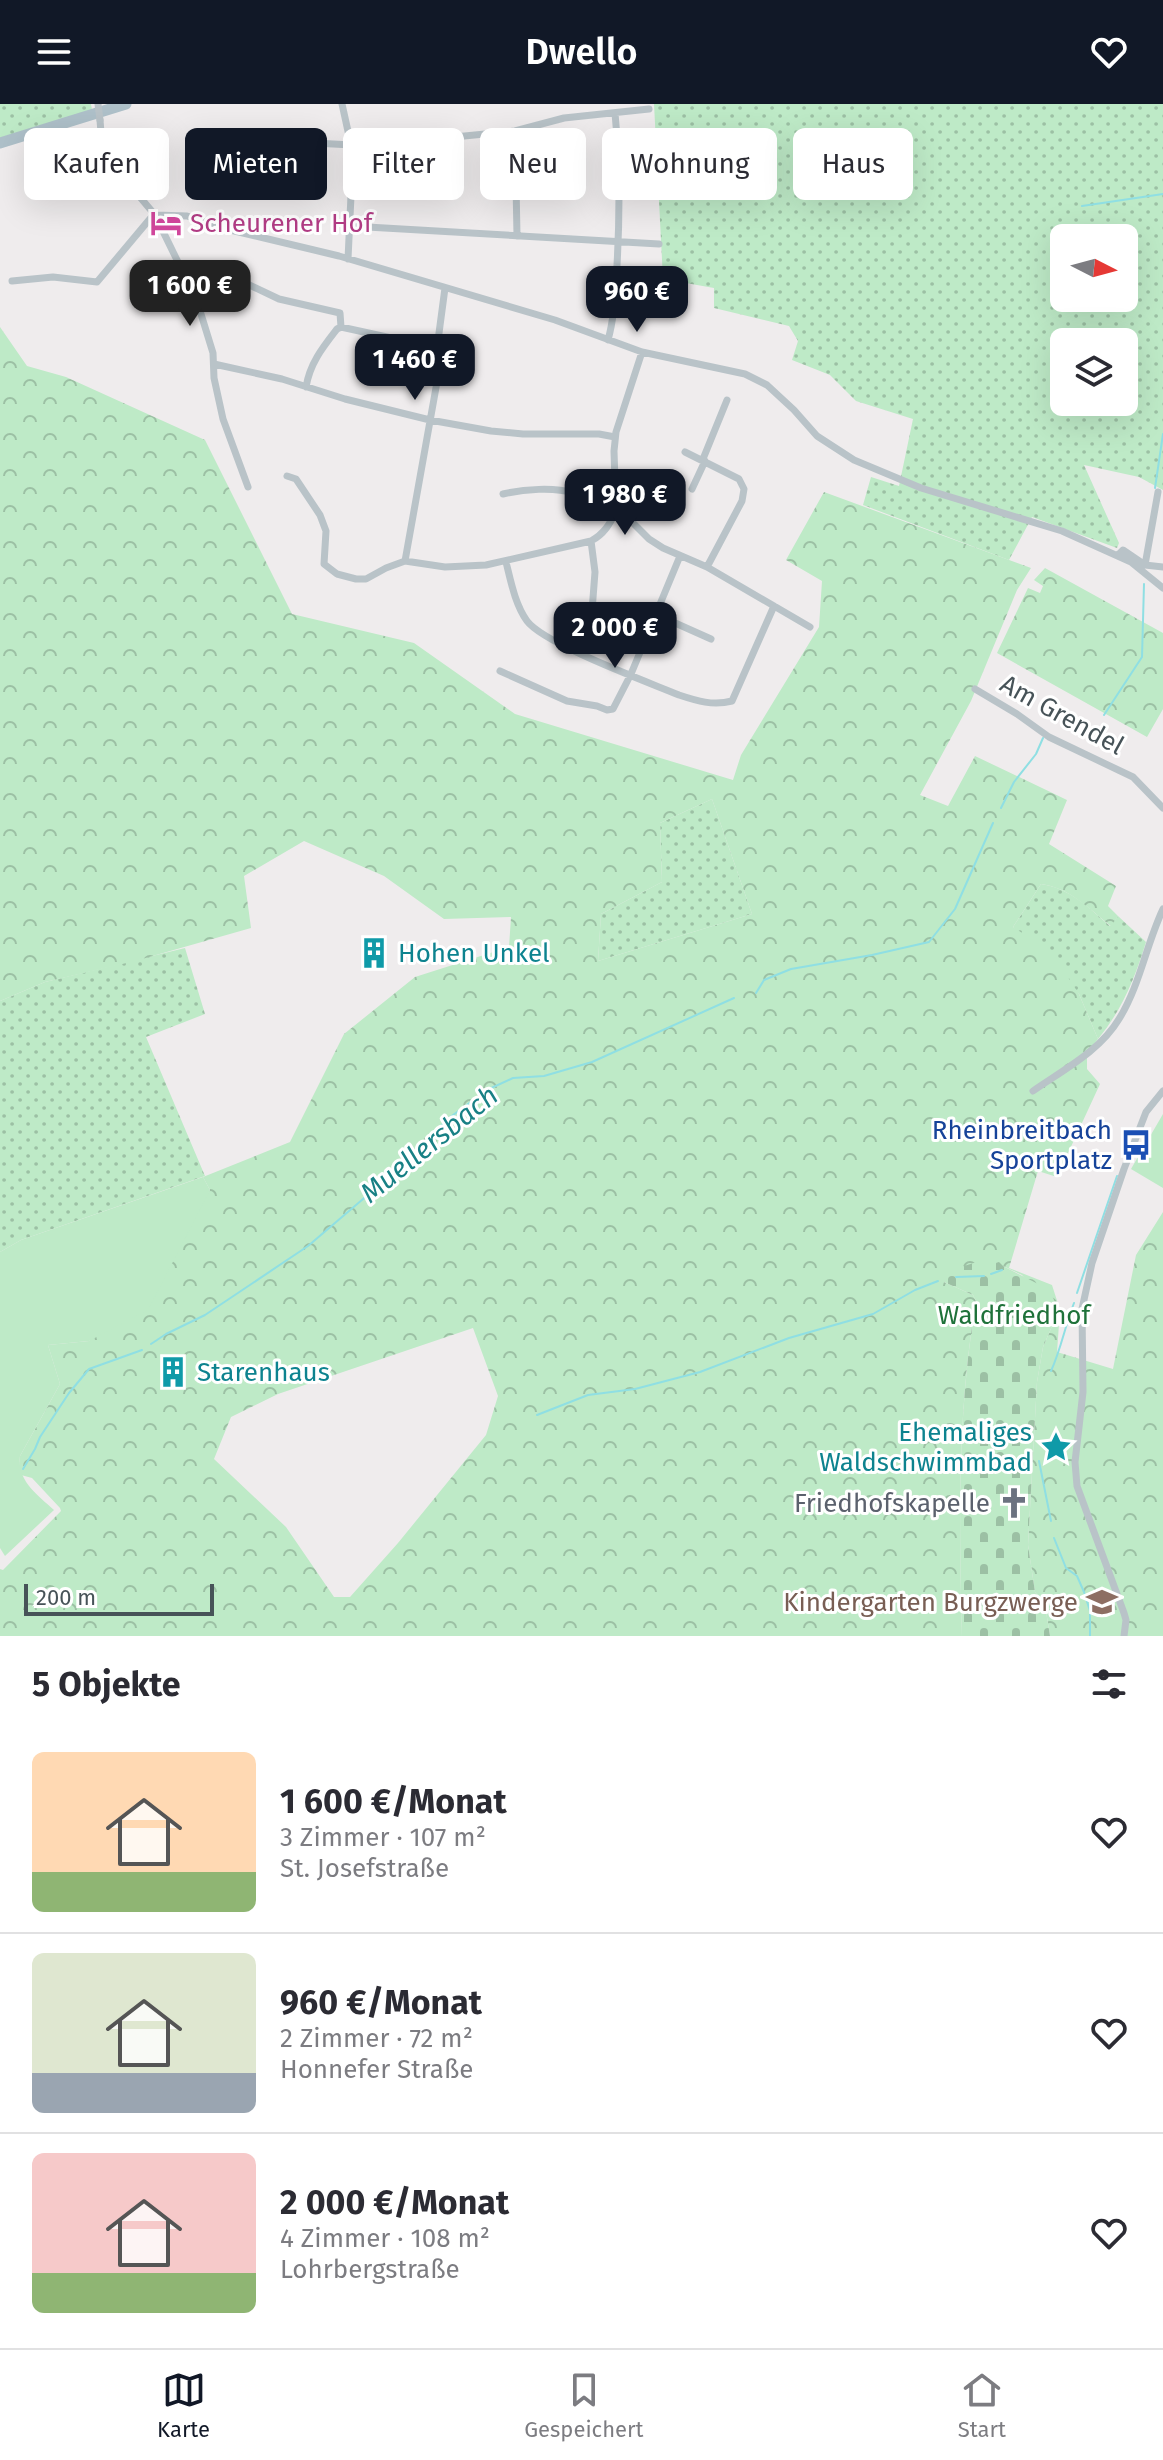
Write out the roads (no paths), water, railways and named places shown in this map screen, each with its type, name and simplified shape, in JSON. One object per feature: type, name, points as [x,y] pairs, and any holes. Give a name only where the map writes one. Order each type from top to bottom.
[{"type":"main road","points":[[0,143],[126,104]]},
{"type":"street","points":[[98,104],[102,145],[108,159],[155,214],[197,301],[210,340],[223,419],[248,487]]},
{"type":"street","points":[[342,104],[346,128]]},
{"type":"street","points":[[526,128],[564,118],[649,109]]},
{"type":"street","points":[[608,340],[614,319],[620,180],[615,113]]},
{"type":"street","points":[[348,259],[351,200]]},
{"type":"street","points":[[516,200],[517,236]]},
{"type":"street","points":[[155,214],[187,216],[226,229],[348,259],[555,320],[642,352],[745,374],[767,385],[817,436],[854,460],[921,488],[1062,531],[1118,555],[1163,588]]},
{"type":"street","points":[[12,281],[53,277],[97,282],[155,214]]},
{"type":"street","points":[[350,226],[659,244]]},
{"type":"street","points":[[187,284],[214,280],[241,281],[279,299],[340,313],[341,327],[316,357],[309,370],[306,387]]},
{"type":"street","points":[[405,561],[437,382],[437,348],[445,288]]},
{"type":"street","points":[[341,327],[437,348]]},
{"type":"street","points":[[287,476],[296,479],[320,515],[326,531],[324,559],[327,568],[356,579],[366,579],[405,561],[456,567],[506,562],[591,541],[607,528],[616,511],[615,437],[642,352]]},
{"type":"street","points":[[214,364],[282,379],[358,403],[430,420],[523,434],[599,434],[615,437]]},
{"type":"street","points":[[692,489],[727,400]]},
{"type":"street","points":[[685,452],[739,479],[744,489],[742,501],[707,567]]},
{"type":"street","points":[[503,494],[515,491],[564,491],[584,497],[628,517],[649,539],[707,567],[810,627]]},
{"type":"street","points":[[1145,565],[1158,492]]},
{"type":"street","points":[[591,541],[595,572],[592,611]]},
{"type":"street","points":[[1118,555],[1124,550],[1145,565],[1163,567]]},
{"type":"street","points":[[500,671],[567,701],[613,709],[631,674],[680,556]]},
{"type":"street","points":[[506,562],[518,604],[532,627],[545,636],[700,702],[732,701],[774,606]]},
{"type":"street","points":[[655,614],[711,639]]},
{"type":"street","name":"Am Grendel","points":[[975,689],[1049,737],[1133,777],[1163,808]]},
{"type":"street","points":[[1033,1091],[1093,1049],[1118,1021],[1138,981],[1150,936],[1163,909]]},
{"type":"street","points":[[1124,1636],[1124,1613],[1077,1486],[1075,1462],[1083,1392],[1082,1309],[1092,1263],[1128,1157],[1146,1112],[1163,1091]]},
{"type":"waterway","points":[[1082,206],[1163,194]]},
{"type":"waterway","name":"Muellersbach","points":[[1155,488],[1163,434]]},
{"type":"waterway","name":"Muellersbach","points":[[1104,715],[1142,657],[1144,584]]},
{"type":"waterway","name":"Muellersbach","points":[[1001,808],[1043,738]]},
{"type":"waterway","name":"Muellersbach","points":[[756,993],[764,980],[791,969],[929,942],[955,909],[993,823]]},
{"type":"waterway","name":"Muellersbach","points":[[151,1344],[205,1315],[308,1246],[397,1170],[449,1118],[487,1090],[513,1078],[544,1076],[592,1062],[734,998]]},
{"type":"waterway","points":[[1077,1293],[1117,1176]]},
{"type":"waterway","points":[[991,1274],[1002,1270]]},
{"type":"waterway","points":[[956,1277],[984,1276]]},
{"type":"waterway","points":[[537,1415],[588,1395],[635,1389],[700,1372],[789,1338],[873,1314],[938,1281]]},
{"type":"waterway","points":[[1051,1371],[1074,1303]]},
{"type":"waterway","name":"Muellersbach","points":[[23,1469],[69,1393],[89,1369],[142,1350]]},
{"type":"waterway","points":[[1039,1461],[1051,1521]]},
{"type":"waterway","points":[[1054,1538],[1066,1568],[1077,1576],[1084,1592],[1090,1611],[1090,1636]]},
{"type":"place","name":"Scheurener Hof","points":[[166,223]]},
{"type":"place","name":"Hohen Unkel","points":[[374,953]]},
{"type":"place","name":"Rheinbreitbach Sportplatz","points":[[1136,1145]]},
{"type":"place","name":"Starenhaus","points":[[173,1372]]},
{"type":"place","name":"Ehemaliges Waldschwimmbad","points":[[1056,1447]]},
{"type":"place","name":"Friedhofskapelle","points":[[1014,1503]]},
{"type":"place","name":"Kindergarten Burgzwerge","points":[[1102,1602]]},
{"type":"park label","name":"Waldfriedhof","points":[[1014,1315]]}]
